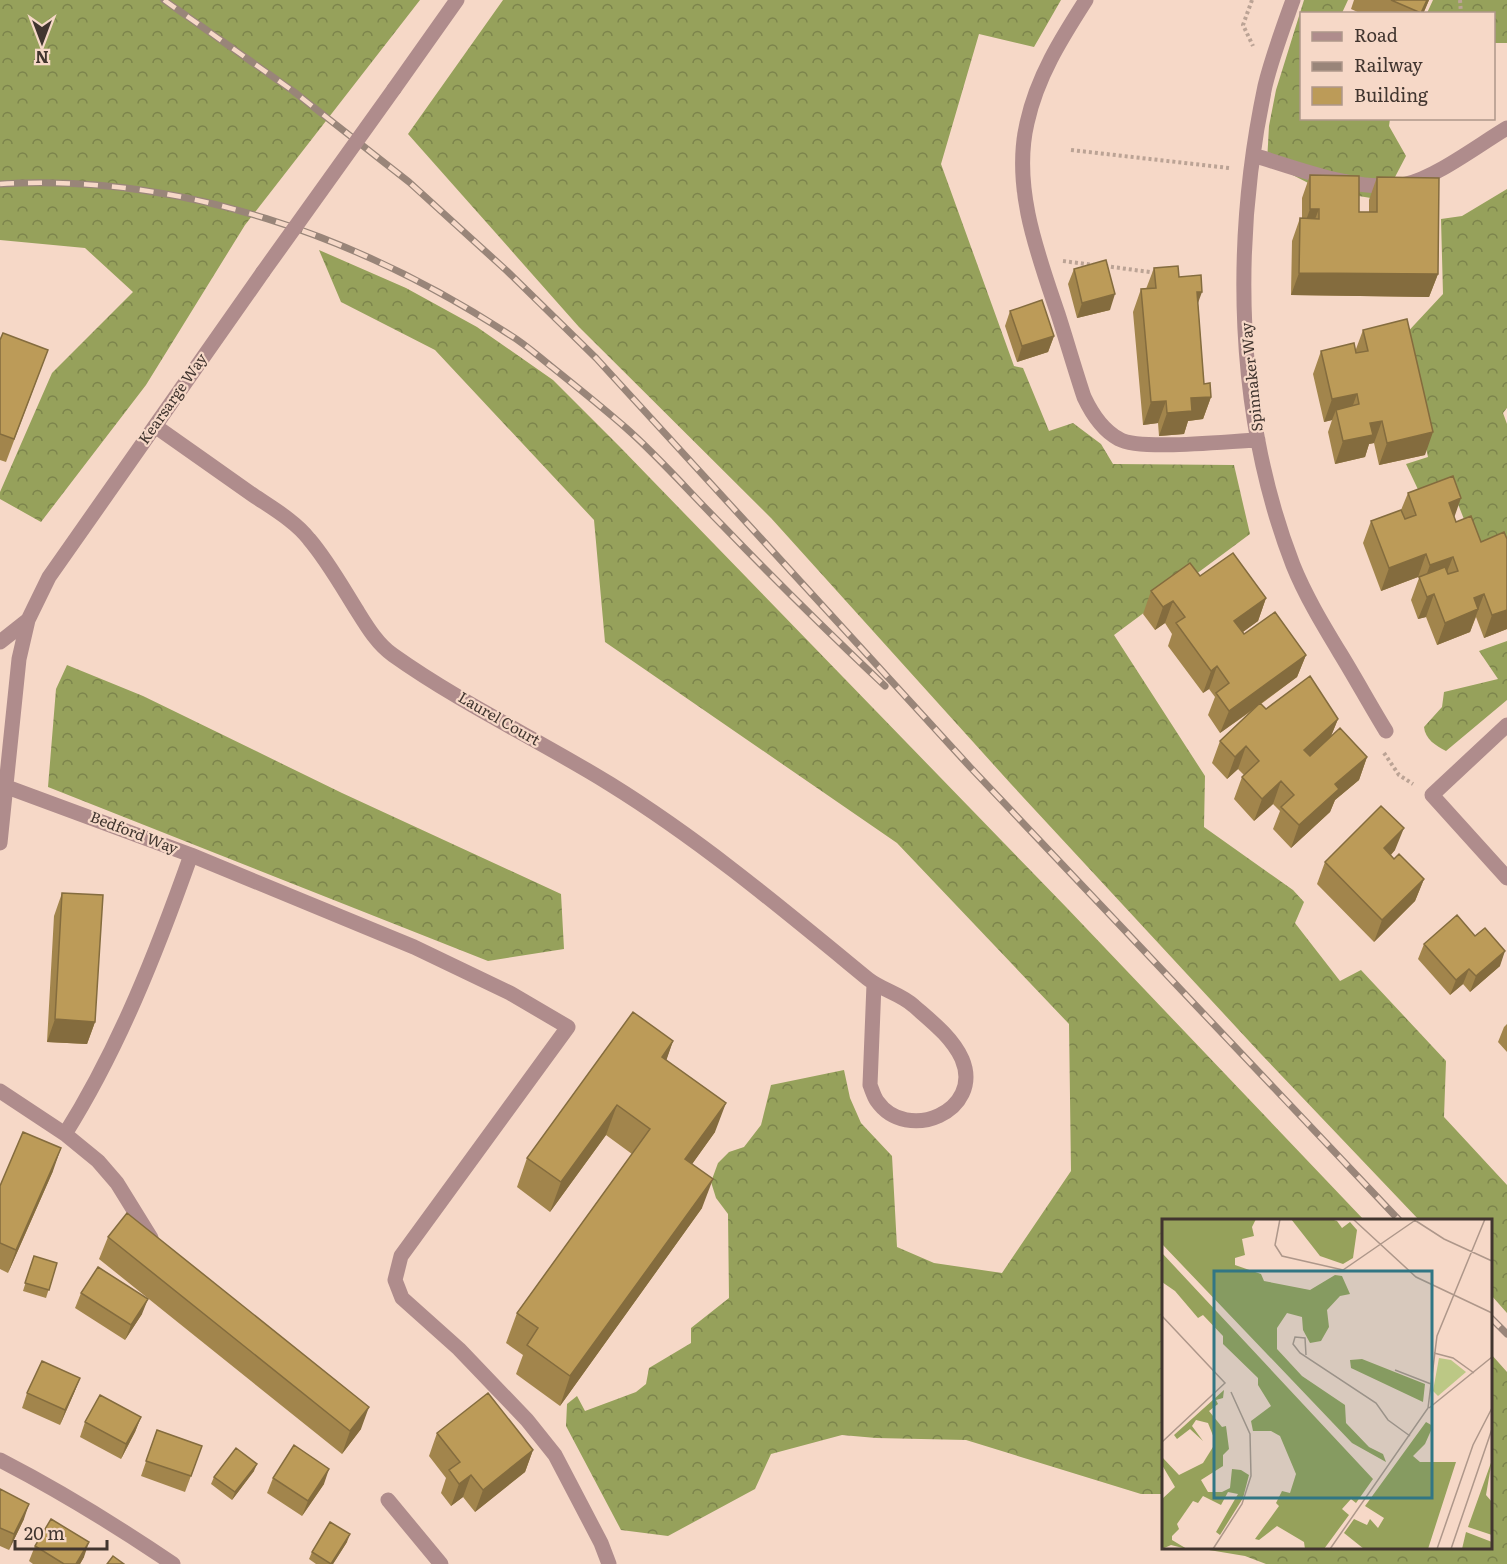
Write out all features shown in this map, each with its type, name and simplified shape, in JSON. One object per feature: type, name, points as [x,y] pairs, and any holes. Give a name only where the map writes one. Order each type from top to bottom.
[{"type":"street","name":"Kearsarge Way","points":[[0,843],[19,659],[28,620],[49,577],[457,0]]},
{"type":"street","points":[[1086,0],[1056,46],[1037,88],[1026,124],[1023,164],[1026,203],[1039,258],[1084,397],[1103,428],[1120,440],[1140,445],[1258,440]]},
{"type":"street","name":"Spinnaker Way","points":[[1293,0],[1266,85],[1253,155],[1244,267],[1248,368],[1258,440],[1280,528],[1294,568],[1326,630],[1386,731]]},
{"type":"street","points":[[1253,155],[1348,182],[1382,188],[1407,184],[1427,177],[1507,128]]},
{"type":"street","name":"Laurel Court","points":[[155,426],[283,516],[308,537],[369,628],[389,653],[421,674],[609,783],[674,825],[753,885],[874,984],[910,1002],[939,1029],[963,1062],[965,1082],[958,1101],[944,1114],[928,1121],[910,1121],[890,1114],[876,1100],[870,1085],[874,984]]},
{"type":"street","points":[[0,642],[28,620]]},
{"type":"street","points":[[1507,725],[1432,795],[1507,878]]},
{"type":"street","name":"Bedford Way","points":[[7,787],[260,882],[414,947],[510,993],[568,1027],[401,1256],[395,1280],[402,1298],[459,1349],[527,1420],[555,1455],[602,1543],[609,1564]]},
{"type":"street","points":[[64,1134],[91,1092],[154,956],[191,855]]},
{"type":"street","points":[[0,1091],[64,1134],[98,1161],[117,1183],[158,1249]]},
{"type":"street","points":[[0,1460],[96,1513],[173,1564]]},
{"type":"street","points":[[388,1500],[441,1564]]},
{"type":"path","points":[[1252,0],[1243,25],[1258,53]]},
{"type":"path","points":[[1071,150],[1233,168]]},
{"type":"path","points":[[1039,258],[1168,275]]},
{"type":"path","points":[[1381,749],[1399,775],[1432,795]]},
{"type":"green space","points":[[0,0],[420,0],[245,225],[146,385],[41,522],[0,499],[0,492],[52,373],[133,292],[85,248],[0,240]]},
{"type":"green space","points":[[503,0],[1061,0],[1034,47],[979,34],[941,164],[1014,366],[1023,368],[1049,431],[1073,423],[1101,444],[1113,464],[1234,465],[1250,534],[1114,635],[1205,776],[1204,827],[1293,890],[1304,902],[1295,923],[1340,981],[1361,970],[1446,1061],[1444,1117],[1507,1185],[1507,1313],[1492,1296],[1492,1219],[1418,1219],[1261,1054],[1011,784],[771,518],[579,327],[408,134]]},
{"type":"green space","points":[[1304,0],[1348,0],[1342,12],[1300,12]]},
{"type":"green space","points":[[1433,0],[1507,0],[1507,43],[1495,43],[1495,12],[1427,12]]},
{"type":"green space","points":[[1300,13],[1300,120],[1390,120],[1389,126],[1406,156],[1383,200],[1322,190],[1267,162],[1269,126],[1276,90]]},
{"type":"green space","points":[[1507,189],[1507,408],[1503,413],[1507,424],[1507,548],[1477,552],[1452,489],[1422,498],[1406,464],[1428,457],[1402,338],[1443,294],[1441,219],[1462,216]]},
{"type":"green space","points":[[319,250],[406,288],[477,327],[553,380],[1066,907],[1363,1219],[1162,1219],[1162,1494],[1141,1494],[966,1440],[842,1435],[771,1454],[755,1489],[668,1536],[621,1530],[566,1426],[567,1404],[577,1396],[585,1411],[636,1392],[646,1384],[649,1368],[691,1343],[691,1328],[729,1298],[728,1214],[716,1198],[711,1182],[718,1163],[729,1152],[744,1147],[761,1125],[771,1085],[844,1070],[850,1098],[861,1123],[892,1156],[897,1247],[934,1263],[1002,1273],[1071,1171],[1069,1024],[897,843],[605,642],[594,520],[435,350],[341,302]]},
{"type":"green space","points":[[1507,641],[1507,700],[1446,751],[1438,747],[1429,739],[1424,727],[1442,707],[1444,692],[1498,679],[1479,651]]},
{"type":"green space","points":[[67,665],[143,696],[342,793],[561,894],[564,949],[488,961],[48,787],[56,689]]},
{"type":"green space","points":[[1492,1355],[1507,1372],[1507,1564],[1266,1564],[1245,1556],[1203,1549],[1492,1549]]},
{"type":"building","points":[[1391,0],[1427,0],[1421,12]]},
{"type":"building","points":[[1310,175],[1359,176],[1359,212],[1377,212],[1377,177],[1439,178],[1438,274],[1299,273],[1300,218],[1319,219],[1319,209],[1310,209]]},
{"type":"building","points":[[1106,260],[1115,294],[1082,303],[1074,269]]},
{"type":"building","points":[[1178,266],[1179,277],[1201,275],[1202,292],[1197,292],[1204,384],[1210,383],[1211,397],[1191,398],[1192,411],[1167,413],[1166,401],[1151,402],[1141,289],[1156,288],[1154,268]]},
{"type":"building","points":[[1042,300],[1054,336],[1022,346],[1010,311]]},
{"type":"building","points":[[1407,319],[1433,432],[1387,443],[1382,421],[1370,423],[1373,435],[1343,441],[1336,410],[1359,404],[1357,394],[1332,399],[1321,351],[1354,343],[1356,353],[1368,351],[1363,330]]},
{"type":"building","points":[[3,333],[48,350],[14,439],[0,434],[0,340]]},
{"type":"building","points":[[1453,476],[1461,498],[1449,503],[1456,522],[1471,516],[1481,542],[1504,532],[1507,539],[1507,610],[1492,615],[1484,594],[1474,598],[1478,609],[1445,623],[1434,594],[1427,597],[1419,577],[1445,567],[1448,574],[1458,571],[1453,557],[1430,565],[1426,554],[1389,568],[1371,521],[1401,510],[1405,519],[1416,515],[1408,493]]},
{"type":"building","points":[[1233,553],[1266,598],[1234,621],[1244,634],[1275,612],[1306,655],[1229,711],[1216,693],[1229,683],[1217,666],[1211,671],[1176,623],[1185,617],[1173,601],[1163,607],[1151,591],[1190,563],[1200,576]]},
{"type":"building","points":[[1310,676],[1338,719],[1304,750],[1310,756],[1340,728],[1367,757],[1335,784],[1339,789],[1299,825],[1281,807],[1294,795],[1281,781],[1262,799],[1242,777],[1259,761],[1246,746],[1235,757],[1220,741],[1260,703],[1266,709]]},
{"type":"building","points":[[1381,806],[1404,828],[1384,848],[1394,859],[1399,854],[1424,879],[1382,920],[1325,862]]},
{"type":"building","points":[[62,893],[103,895],[95,1022],[55,1019]]},
{"type":"building","points":[[1457,915],[1475,936],[1485,928],[1505,951],[1476,976],[1469,969],[1456,980],[1424,944]]},
{"type":"building","points":[[633,1012],[673,1041],[662,1057],[726,1103],[685,1159],[713,1179],[570,1376],[527,1345],[538,1328],[517,1313],[650,1129],[617,1105],[561,1182],[527,1158]]},
{"type":"building","points":[[23,1132],[61,1148],[16,1250],[0,1243],[0,1186]]},
{"type":"building","points":[[127,1213],[369,1407],[350,1431],[108,1237]]},
{"type":"building","points":[[34,1256],[57,1263],[49,1290],[25,1283]]},
{"type":"building","points":[[98,1267],[148,1299],[131,1325],[81,1293]]},
{"type":"building","points":[[42,1361],[80,1378],[65,1410],[27,1393]]},
{"type":"building","points":[[488,1393],[533,1450],[483,1490],[471,1475],[459,1484],[449,1470],[460,1462],[437,1433]]},
{"type":"building","points":[[100,1395],[141,1417],[126,1444],[85,1422]]},
{"type":"building","points":[[157,1430],[202,1446],[191,1476],[146,1461]]},
{"type":"building","points":[[294,1445],[329,1469],[308,1501],[273,1478]]},
{"type":"building","points":[[236,1448],[257,1464],[235,1492],[214,1477]]},
{"type":"building","points":[[0,1489],[29,1504],[14,1534],[0,1528]]},
{"type":"building","points":[[51,1519],[89,1542],[76,1564],[64,1564],[35,1546]]},
{"type":"building","points":[[330,1522],[350,1534],[331,1564],[312,1552]]},
{"type":"building","points":[[113,1556],[124,1564],[107,1564]]},
{"type":"railway","points":[[164,0],[293,91],[409,182],[507,271],[596,358],[970,767],[1398,1219]]},
{"type":"railway","points":[[0,184],[68,183],[135,189],[201,201],[267,219],[330,241],[452,300],[521,342],[626,428],[783,587],[885,686]]},
{"type":"railway","points":[[1492,1319],[1507,1334]]}]
